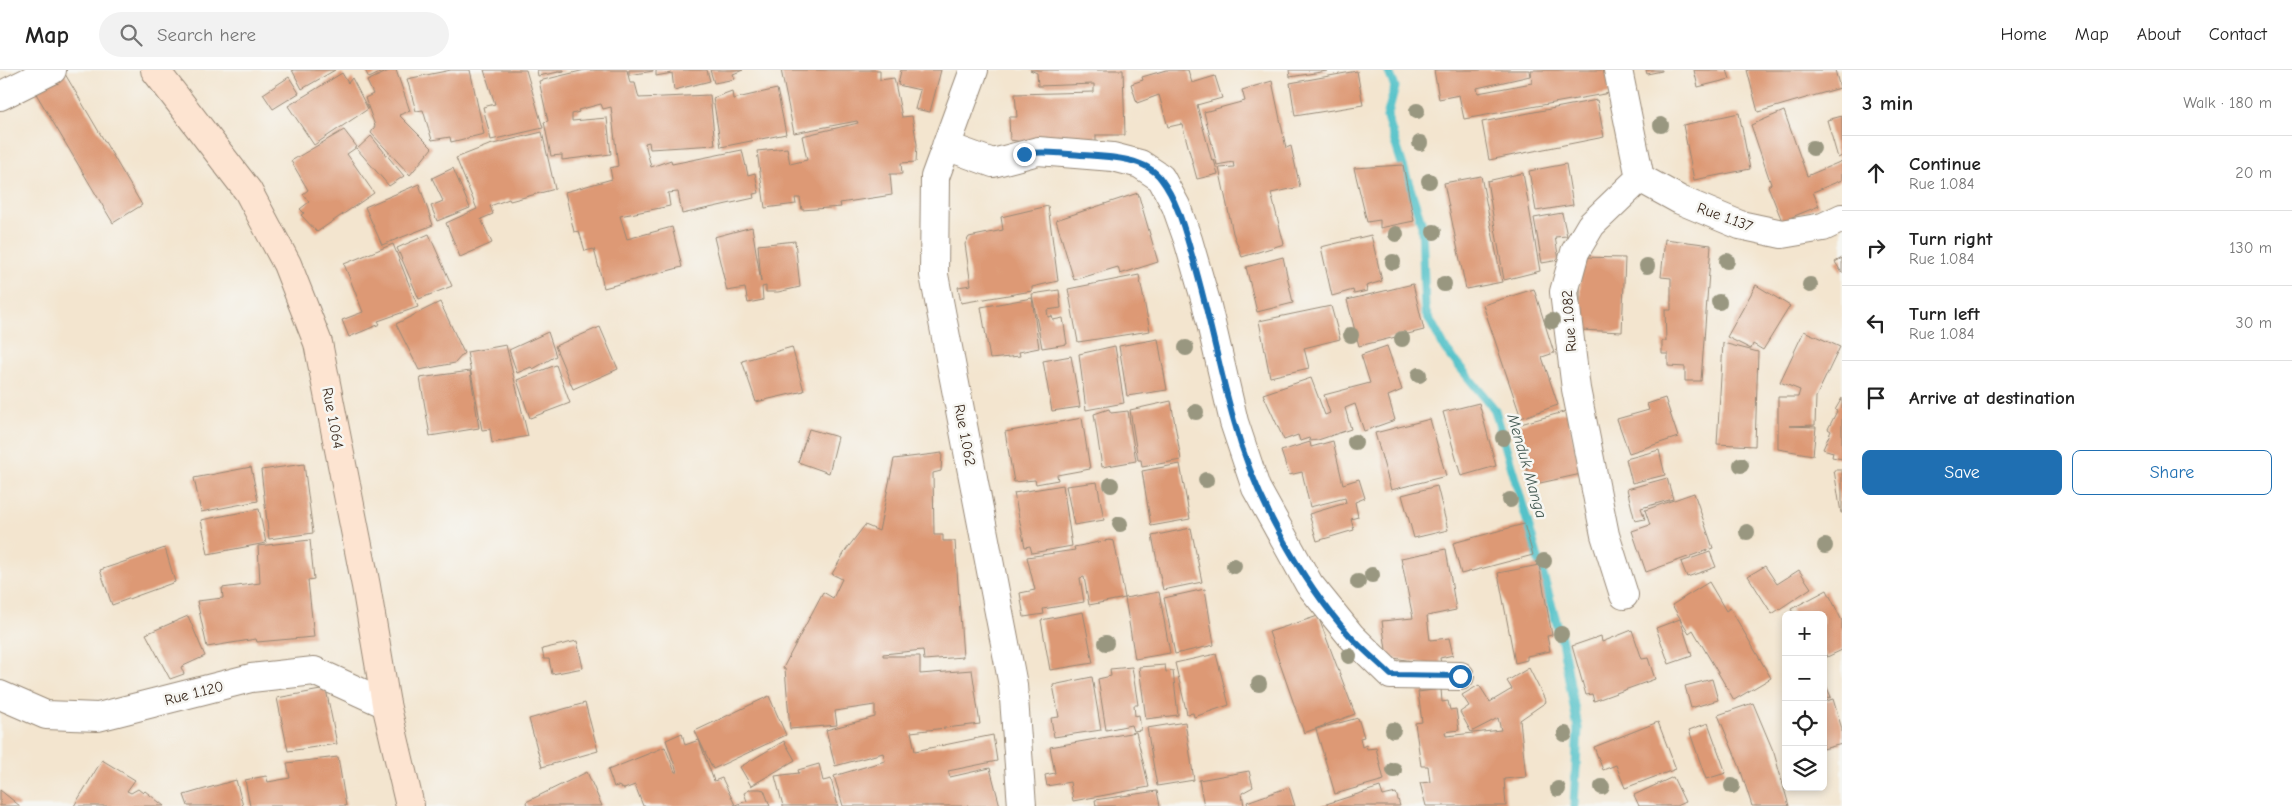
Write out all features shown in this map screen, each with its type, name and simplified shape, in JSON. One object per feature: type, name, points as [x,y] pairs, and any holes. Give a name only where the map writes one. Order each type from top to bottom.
[{"type":"main road","name":"Rue 1.064","points":[[156,70],[248,191],[287,264],[318,343],[366,586],[386,704],[410,806]]},
{"type":"street","points":[[0,96],[52,70]]},
{"type":"street","name":"Rue 1.062","points":[[974,70],[935,177],[934,275],[1013,685],[1022,806]]},
{"type":"street","points":[[1618,70],[1640,178]]},
{"type":"street","points":[[946,146],[993,163],[1038,151],[1113,157],[1140,164],[1161,178],[1176,206],[1188,240],[1206,302],[1234,422],[1256,488],[1309,584],[1351,636],[1391,675],[1460,676]]},
{"type":"street","name":"Rue 1.137","points":[[1640,178],[1680,200],[1740,225],[1782,234],[1823,227],[1842,218]]},
{"type":"street","name":"Rue 1.082","points":[[1624,595],[1605,535],[1576,389],[1564,292],[1575,252],[1591,225],[1640,178]]},
{"type":"street","name":"Rue 1.120","points":[[0,694],[46,715],[98,717],[251,678],[314,671],[386,704]]},
{"type":"building","points":[[292,70],[335,70],[302,89]]},
{"type":"building","points":[[365,70],[386,70],[369,78]]},
{"type":"building","points":[[391,70],[396,70],[410,111],[399,115],[432,148],[410,175],[371,133],[375,126],[365,98],[373,94],[367,81]]},
{"type":"building","points":[[451,70],[470,70],[484,134],[451,142],[450,137],[432,140],[423,110],[416,111],[407,79]]},
{"type":"building","points":[[484,70],[526,70],[543,128],[491,140],[483,107],[495,104]]},
{"type":"building","points":[[537,70],[564,70],[564,71],[538,76]]},
{"type":"building","points":[[585,70],[627,70],[630,83],[635,83],[639,98],[710,95],[715,145],[650,149],[649,142],[645,143],[651,167],[671,160],[672,164],[742,150],[748,175],[755,173],[759,193],[753,194],[754,198],[682,214],[678,192],[668,193],[670,206],[620,216],[627,239],[672,227],[682,267],[604,288],[594,249],[585,251],[579,231],[574,232],[565,192],[612,179],[610,168],[618,166],[611,107],[603,109],[601,104],[578,110],[579,112],[572,114],[572,121],[607,118],[611,154],[562,160],[562,155],[551,156],[544,122],[548,121],[539,81]]},
{"type":"building","points":[[629,70],[653,70],[653,71],[629,75]]},
{"type":"building","points":[[656,70],[707,70],[710,81],[674,90],[672,73],[656,76]]},
{"type":"building","points":[[710,70],[743,70],[733,74],[735,79],[714,83]]},
{"type":"building","points":[[781,70],[880,70],[880,80],[894,78],[902,117],[912,116],[917,144],[916,162],[901,163],[902,174],[890,174],[892,195],[840,203],[841,207],[802,210],[800,198],[795,198],[796,204],[765,208],[757,151],[787,148],[790,164],[807,160],[802,136],[858,123],[857,121],[794,133]]},
{"type":"building","points":[[901,70],[941,70],[930,112],[915,109],[920,90],[898,85]]},
{"type":"building","points":[[1030,70],[1123,70],[1125,135],[1096,135],[1096,153],[1010,140],[1009,117],[1017,117],[1015,94],[1094,92],[1094,84],[1038,86],[1037,73]]},
{"type":"building","points":[[1166,70],[1188,70],[1192,83],[1215,76],[1222,98],[1197,105],[1212,161],[1214,160],[1218,174],[1197,179],[1182,124],[1168,127],[1159,95],[1137,103],[1131,84],[1143,80],[1142,77]]},
{"type":"building","points":[[1289,70],[1327,70],[1327,71],[1290,77]]},
{"type":"building","points":[[1434,70],[1529,70],[1530,76],[1477,88],[1478,93],[1532,83],[1531,70],[1607,70],[1610,93],[1464,119],[1459,95],[1439,99]]},
{"type":"building","points":[[1646,70],[1662,70],[1662,71],[1647,74]]},
{"type":"building","points":[[1694,70],[1727,70],[1730,79],[1698,87]]},
{"type":"building","points":[[1747,70],[1835,70],[1840,88],[1758,112]]},
{"type":"building","points":[[1357,71],[1363,105],[1295,116],[1290,83]]},
{"type":"building","points":[[342,73],[348,83],[352,78],[368,109],[314,145],[288,106]]},
{"type":"building","points":[[65,74],[142,205],[113,223],[35,92]]},
{"type":"building","points":[[289,77],[299,93],[273,109],[263,94]]},
{"type":"building","points":[[1272,81],[1286,148],[1291,146],[1300,187],[1271,193],[1284,244],[1242,257],[1233,233],[1219,168],[1234,167],[1233,162],[1217,165],[1204,112],[1245,101],[1242,90]]},
{"type":"building","points":[[777,89],[786,134],[721,147],[713,98],[732,91],[733,99]]},
{"type":"building","points":[[1597,100],[1604,137],[1489,160],[1482,122]]},
{"type":"building","points":[[1784,111],[1807,176],[1842,161],[1842,180],[1813,192],[1819,206],[1782,221],[1768,186],[1771,184],[1751,125]]},
{"type":"building","points":[[1739,113],[1750,169],[1694,180],[1683,125]]},
{"type":"building","points":[[1842,116],[1842,156],[1838,158],[1827,120]]},
{"type":"building","points":[[344,130],[357,147],[347,154],[374,193],[317,232],[301,215],[304,213],[300,209],[309,202],[303,194],[308,190],[291,161]]},
{"type":"building","points":[[542,132],[555,189],[510,201],[509,199],[490,206],[493,214],[481,219],[492,243],[460,257],[446,223],[477,209],[456,158],[489,145]]},
{"type":"building","points":[[371,136],[404,176],[389,186],[357,149]]},
{"type":"building","points":[[1566,164],[1573,205],[1536,211],[1529,171]]},
{"type":"building","points":[[1403,165],[1414,221],[1380,228],[1380,220],[1367,222],[1354,168]]},
{"type":"building","points":[[453,168],[470,208],[437,221],[431,206],[443,201],[432,178]]},
{"type":"building","points":[[1523,173],[1540,271],[1504,280],[1487,181]]},
{"type":"building","points":[[1481,176],[1502,282],[1466,289],[1444,183]]},
{"type":"building","points":[[419,184],[433,225],[382,245],[365,207]]},
{"type":"building","points":[[1138,193],[1158,262],[1120,274],[1118,267],[1074,280],[1056,220]]},
{"type":"building","points":[[1048,206],[1058,281],[1032,287],[1032,291],[961,303],[958,287],[971,285],[965,244],[969,237],[1003,230],[1001,217]]},
{"type":"building","points":[[1562,213],[1567,236],[1555,237],[1559,260],[1542,263],[1534,218]]},
{"type":"building","points":[[752,227],[761,282],[758,245],[795,241],[800,287],[778,292],[766,292],[766,286],[762,287],[763,300],[748,303],[745,288],[727,291],[714,237]]},
{"type":"building","points":[[429,234],[452,286],[419,299],[397,248]]},
{"type":"building","points":[[1371,235],[1382,281],[1366,286],[1367,291],[1354,294],[1353,290],[1332,296],[1321,247]]},
{"type":"building","points":[[1665,239],[1711,245],[1701,381],[1685,381],[1685,367],[1668,366],[1668,354],[1662,354],[1662,341],[1666,341],[1665,310],[1671,310],[1671,278],[1661,277]]},
{"type":"building","points":[[393,244],[418,307],[378,321],[380,324],[349,337],[342,320],[363,312],[344,264]]},
{"type":"building","points":[[1283,257],[1293,303],[1257,312],[1246,267]]},
{"type":"building","points":[[1580,257],[1625,258],[1622,332],[1580,330]]},
{"type":"building","points":[[1842,258],[1842,273],[1835,262]]},
{"type":"building","points":[[1139,275],[1150,331],[1078,342],[1068,289]]},
{"type":"building","points":[[1413,284],[1424,330],[1359,346],[1347,300]]},
{"type":"building","points":[[1756,285],[1790,306],[1763,350],[1753,344],[1751,349],[1727,337]]},
{"type":"building","points":[[1534,289],[1554,353],[1542,357],[1558,405],[1521,418],[1483,305]]},
{"type":"building","points":[[1059,290],[1061,308],[1047,310],[1048,317],[1052,316],[1053,320],[1063,318],[1067,344],[1042,348],[1032,294]]},
{"type":"building","points":[[1032,298],[1039,348],[1019,352],[1020,356],[990,359],[981,307]]},
{"type":"building","points":[[440,302],[464,353],[455,363],[419,370],[396,324]]},
{"type":"building","points":[[1331,306],[1340,339],[1304,348],[1309,368],[1270,377],[1259,321]]},
{"type":"building","points":[[600,327],[618,369],[573,389],[555,346]]},
{"type":"building","points":[[1804,331],[1840,347],[1816,397],[1815,425],[1790,426],[1816,427],[1813,455],[1778,449],[1778,397],[1798,397],[1800,390],[1780,382]]},
{"type":"building","points":[[548,332],[556,356],[533,369],[531,367],[517,373],[509,350]]},
{"type":"building","points":[[1158,339],[1167,390],[1127,396],[1119,346]]},
{"type":"building","points":[[1723,343],[1758,352],[1755,446],[1717,444]]},
{"type":"building","points":[[506,345],[528,436],[492,443],[490,429],[482,430],[467,352]]},
{"type":"building","points":[[1115,346],[1124,403],[1086,410],[1079,354]]},
{"type":"building","points":[[1387,346],[1402,390],[1388,396],[1395,420],[1364,431],[1355,404],[1345,408],[1351,429],[1318,440],[1310,441],[1309,438],[1300,441],[1298,435],[1284,440],[1263,394],[1311,378],[1325,415],[1330,413],[1324,395],[1370,383],[1361,355]]},
{"type":"building","points":[[792,347],[804,391],[756,402],[742,361]]},
{"type":"building","points":[[1071,356],[1080,407],[1052,411],[1043,361]]},
{"type":"building","points":[[556,365],[570,403],[530,418],[517,380]]},
{"type":"building","points":[[470,371],[479,428],[430,436],[420,378]]},
{"type":"building","points":[[1665,398],[1678,437],[1629,453],[1617,419],[1649,410],[1647,404]]},
{"type":"building","points":[[1842,398],[1842,459],[1832,457],[1833,452],[1823,449],[1831,431],[1828,429],[1837,411],[1835,410]]},
{"type":"building","points":[[1171,401],[1181,460],[1142,467],[1141,460],[1138,460],[1130,410]]},
{"type":"building","points":[[1479,403],[1496,466],[1461,476],[1443,412]]},
{"type":"building","points":[[1109,409],[1111,413],[1128,411],[1136,461],[1102,467],[1094,414]]},
{"type":"building","points":[[1567,411],[1581,474],[1531,485],[1517,425]]},
{"type":"building","points":[[1082,418],[1090,469],[1057,475],[1058,480],[1036,484],[1035,480],[1014,482],[1005,432]]},
{"type":"building","points":[[1430,419],[1446,476],[1391,490],[1375,433]]},
{"type":"building","points":[[809,429],[838,437],[829,473],[798,462]]},
{"type":"building","points":[[1333,441],[1343,484],[1359,479],[1365,498],[1355,502],[1358,517],[1351,519],[1354,530],[1317,541],[1309,514],[1346,503],[1345,498],[1310,507],[1302,472],[1289,475],[1281,451],[1310,442],[1311,447]]},
{"type":"building","points":[[1659,450],[1665,475],[1632,483],[1626,459]]},
{"type":"building","points":[[942,453],[941,471],[933,473],[934,535],[943,535],[943,541],[955,541],[963,657],[924,660],[923,650],[883,654],[883,656],[920,656],[920,674],[972,670],[980,724],[911,732],[915,751],[993,735],[997,761],[948,771],[950,777],[990,768],[1000,806],[843,806],[834,776],[885,761],[883,753],[835,766],[826,730],[875,717],[875,705],[835,711],[837,725],[790,729],[785,669],[783,668],[823,592],[833,598],[842,579],[832,574],[846,550],[865,525],[879,531],[894,459]]},
{"type":"building","points":[[304,464],[313,533],[269,539],[261,470]]},
{"type":"building","points":[[1180,464],[1190,519],[1151,526],[1142,471]]},
{"type":"building","points":[[251,467],[258,501],[201,512],[194,478]]},
{"type":"building","points":[[1834,470],[1842,470],[1842,513],[1841,513]]},
{"type":"building","points":[[1667,478],[1673,499],[1641,508],[1645,519],[1635,521],[1627,489]]},
{"type":"building","points":[[1097,482],[1104,520],[1074,525],[1066,486]]},
{"type":"building","points":[[1063,485],[1072,546],[1032,553],[1030,546],[1025,547],[1014,493]]},
{"type":"building","points":[[1437,486],[1448,530],[1414,538],[1402,495]]},
{"type":"building","points":[[1694,493],[1713,548],[1646,572],[1632,531],[1650,525],[1645,510]]},
{"type":"building","points":[[259,509],[266,543],[208,554],[201,520]]},
{"type":"building","points":[[1524,524],[1533,555],[1461,574],[1453,543]]},
{"type":"building","points":[[1191,528],[1202,582],[1163,590],[1152,536]]},
{"type":"building","points":[[310,540],[314,579],[308,580],[314,637],[257,642],[256,639],[207,647],[197,601],[223,598],[222,588],[260,583],[258,546]]},
{"type":"building","points":[[1109,540],[1114,541],[1125,598],[1089,605],[1084,577],[1080,578],[1084,602],[1043,609],[1044,614],[1024,617],[1020,593],[1035,590],[1027,557],[1075,550],[1074,547]]},
{"type":"building","points":[[165,548],[175,582],[112,605],[100,570]]},
{"type":"building","points":[[1446,549],[1456,610],[1427,616],[1430,640],[1449,638],[1453,655],[1440,658],[1442,669],[1419,662],[1387,657],[1382,621],[1413,618],[1401,558]]},
{"type":"building","points":[[1710,552],[1716,567],[1687,577],[1681,562]]},
{"type":"building","points":[[1539,565],[1552,635],[1547,636],[1550,651],[1527,656],[1527,660],[1515,663],[1498,573]]},
{"type":"building","points":[[1765,566],[1777,584],[1799,570],[1811,588],[1772,614],[1748,576]]},
{"type":"building","points":[[1709,582],[1726,611],[1730,608],[1771,678],[1734,700],[1693,630],[1689,633],[1672,605]]},
{"type":"building","points":[[1205,589],[1214,645],[1175,654],[1164,598]]},
{"type":"building","points":[[1827,590],[1842,621],[1842,650],[1827,657],[1827,611],[1792,611],[1791,609]]},
{"type":"building","points":[[1159,592],[1170,653],[1135,659],[1125,598]]},
{"type":"building","points":[[1083,612],[1093,663],[1050,670],[1041,620]]},
{"type":"building","points":[[188,616],[205,656],[181,667],[184,674],[170,679],[146,634]]},
{"type":"building","points":[[1318,616],[1355,714],[1304,733],[1269,632]]},
{"type":"building","points":[[1680,619],[1692,656],[1669,664],[1656,628]]},
{"type":"building","points":[[1632,630],[1642,659],[1648,658],[1655,679],[1594,701],[1592,694],[1586,695],[1572,646],[1601,636],[1602,642]]},
{"type":"building","points":[[577,641],[583,668],[552,674],[549,659],[544,659],[542,649]]},
{"type":"building","points":[[1216,654],[1229,705],[1194,717],[1193,713],[1187,714],[1175,663]]},
{"type":"building","points":[[1165,665],[1166,672],[1173,671],[1178,715],[1146,719],[1139,667]]},
{"type":"building","points":[[1132,667],[1138,705],[1134,705],[1135,716],[1139,715],[1141,730],[1133,731],[1131,725],[1106,730],[1098,679],[1111,676],[1110,669]]},
{"type":"building","points":[[1529,668],[1546,702],[1520,720],[1526,777],[1504,779],[1506,806],[1426,806],[1420,783],[1430,782],[1428,766],[1421,766],[1415,723],[1422,722],[1418,692],[1441,689],[1442,702],[1448,701],[1450,710],[1456,709],[1459,730],[1445,732],[1446,736],[1501,730],[1498,718],[1471,732],[1460,712],[1469,706],[1462,695],[1479,685],[1490,702],[1512,689],[1507,681]]},
{"type":"building","points":[[1092,677],[1101,730],[1054,737],[1051,718],[1059,717],[1053,685]]},
{"type":"building","points":[[1712,679],[1718,700],[1691,708],[1685,686]]},
{"type":"building","points":[[1827,688],[1831,697],[1827,698]]},
{"type":"building","points":[[326,689],[337,744],[288,751],[277,698]]},
{"type":"building","points":[[769,696],[786,735],[713,769],[695,731]]},
{"type":"building","points":[[1833,699],[1842,729],[1842,744],[1827,748],[1827,701]]},
{"type":"building","points":[[585,703],[598,751],[542,767],[529,719]]},
{"type":"building","points":[[1753,703],[1774,753],[1782,781],[1782,791],[1785,791],[1789,806],[1752,806],[1739,765],[1718,715]]},
{"type":"building","points":[[1358,718],[1364,737],[1360,738],[1362,747],[1366,745],[1367,749],[1376,748],[1384,780],[1335,794],[1316,729]]},
{"type":"building","points":[[1185,722],[1194,780],[1157,786],[1147,728]]},
{"type":"building","points":[[1658,722],[1676,769],[1625,788],[1616,765],[1603,770],[1594,747]]},
{"type":"building","points":[[1708,723],[1726,773],[1706,779],[1689,730]]},
{"type":"building","points":[[1136,732],[1149,787],[1073,801],[1070,782],[1047,786],[1045,775],[1055,773],[1050,747]]},
{"type":"building","points":[[682,733],[685,745],[699,740],[714,781],[722,778],[735,805],[747,801],[744,793],[751,789],[760,789],[764,790],[770,806],[643,806],[635,785],[624,789],[618,786],[614,787],[608,770],[665,747],[675,772],[677,772],[666,740]]},
{"type":"building","points":[[784,741],[795,760],[751,786],[740,767]]},
{"type":"building","points":[[338,757],[346,806],[250,806],[245,780],[266,776],[268,782],[290,778],[287,763]]},
{"type":"building","points":[[102,760],[135,780],[127,791],[131,793],[138,789],[143,793],[145,791],[164,806],[74,806]]},
{"type":"building","points":[[819,764],[823,781],[831,779],[838,806],[783,806],[775,776],[799,773],[798,770]]},
{"type":"building","points":[[1249,771],[1253,787],[1242,793],[1244,806],[1204,806],[1199,780]]},
{"type":"building","points":[[587,772],[602,806],[527,806],[526,802]]},
{"type":"building","points":[[1673,777],[1685,802],[1676,806],[1639,806],[1634,795]]},
{"type":"building","points":[[236,780],[243,806],[188,806],[184,795]]},
{"type":"building","points":[[1289,787],[1295,806],[1248,806],[1247,802]]},
{"type":"building","points":[[1380,787],[1383,796],[1396,793],[1400,806],[1320,806]]},
{"type":"building","points":[[0,790],[20,806],[0,806]]},
{"type":"building","points":[[1157,791],[1160,806],[1096,806],[1095,800]]},
{"type":"waterway","name":"Menduk Manga","points":[[1388,70],[1395,87],[1387,117],[1422,225],[1425,311],[1446,350],[1495,410],[1562,641],[1578,728],[1574,806]]},
{"type":"route","points":[[1024,154],[1038,151],[1113,157],[1140,164],[1161,178],[1176,206],[1188,240],[1206,302],[1234,422],[1256,488],[1309,584],[1351,636],[1391,675],[1460,676]]}]
